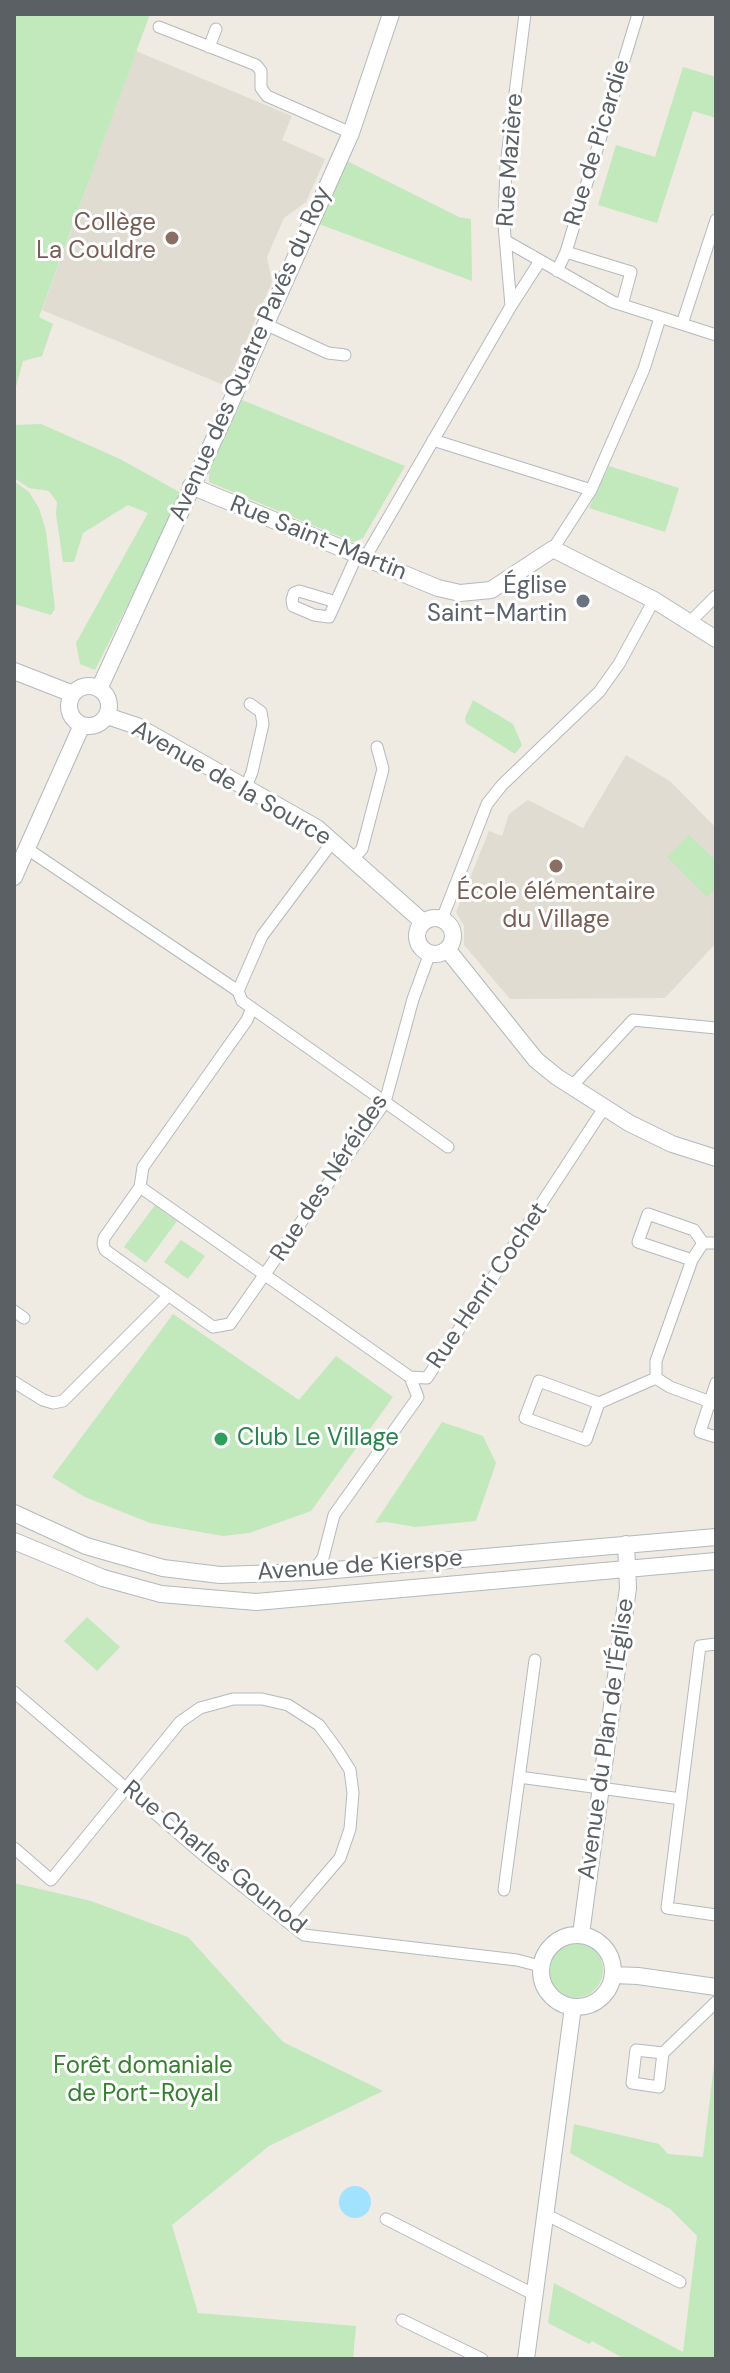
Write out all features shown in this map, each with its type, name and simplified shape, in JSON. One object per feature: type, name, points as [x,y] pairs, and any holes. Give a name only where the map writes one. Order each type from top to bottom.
[{"type":"street","name":"Avenue des Quatre Pavés du Roy","points":[[99,689],[351,133],[391,14]]},
{"type":"street","name":"Rue Mazière","points":[[511,306],[504,225],[506,165],[525,14]]},
{"type":"street","name":"Rue de Picardie","points":[[557,271],[566,252],[638,14]]},
{"type":"street","points":[[159,27],[256,65],[261,71],[261,88],[267,96],[351,133]]},
{"type":"street","points":[[209,47],[216,29]]},
{"type":"street","points":[[682,324],[716,220]]},
{"type":"street","points":[[506,241],[622,305],[716,335]]},
{"type":"street","points":[[566,252],[631,272],[622,305]]},
{"type":"street","points":[[336,602],[540,261]]},
{"type":"street","points":[[660,318],[644,369],[591,490],[553,549],[654,600],[716,639]]},
{"type":"street","points":[[265,324],[328,353],[345,355]]},
{"type":"street","points":[[433,440],[591,490]]},
{"type":"street","name":"Rue Saint-Martin","points":[[191,486],[438,588],[460,593],[479,592],[506,582],[553,549]]},
{"type":"street","points":[[691,621],[716,596]]},
{"type":"street","points":[[442,919],[487,804],[502,785],[599,692],[619,664],[654,600]]},
{"type":"street","points":[[14,671],[73,694],[88,686],[99,689],[108,697],[107,716],[94,726],[82,725],[70,712],[73,694]]},
{"type":"street","points":[[246,787],[263,724],[261,712],[250,704]]},
{"type":"street","name":"Avenue de la Source","points":[[107,716],[137,726],[317,828],[423,922]]},
{"type":"street","points":[[14,877],[82,725]]},
{"type":"street","points":[[353,859],[362,849],[383,769],[377,747]]},
{"type":"street","points":[[238,991],[262,936],[333,841]]},
{"type":"street","points":[[26,848],[238,991],[242,1001],[448,1147]]},
{"type":"street","points":[[432,918],[442,919],[453,933],[451,945],[442,953],[430,953],[417,940],[417,933],[423,922],[432,918]]},
{"type":"street","points":[[447,949],[536,1060],[604,1108],[672,1144],[716,1158]]},
{"type":"street","name":"Rue des Néréides","points":[[168,1296],[213,1327],[230,1324],[235,1319],[385,1102],[413,999],[430,953]]},
{"type":"street","points":[[14,1382],[43,1400],[53,1403],[63,1401],[168,1296],[105,1250],[104,1238],[140,1187],[143,1167],[247,1020],[252,1008]]},
{"type":"street","points":[[573,1085],[633,1020],[716,1028]]},
{"type":"street","name":"Rue Henri Cochet","points":[[312,1572],[323,1558],[334,1515],[418,1397],[410,1377],[427,1378],[437,1367],[604,1108]]},
{"type":"street","points":[[140,1187],[410,1377]]},
{"type":"street","points":[[692,1260],[638,1242],[648,1214],[694,1230],[703,1243]]},
{"type":"street","points":[[703,1243],[716,1243]]},
{"type":"street","points":[[656,1378],[656,1361],[692,1260],[703,1243]]},
{"type":"street","points":[[599,1403],[586,1440],[525,1418],[539,1381],[599,1403],[656,1378]]},
{"type":"street","points":[[656,1378],[670,1387],[713,1403]]},
{"type":"street","points":[[716,1383],[713,1403],[700,1432],[716,1437]]},
{"type":"street","name":"Avenue de Kierspe","points":[[14,1513],[86,1546],[163,1568],[220,1575],[312,1572],[716,1537]]},
{"type":"street","name":"Avenue de Kierspe","points":[[14,1541],[103,1578],[161,1594],[256,1602],[716,1561]]},
{"type":"street","name":"Avenue du Plan de l'Église","points":[[581,1934],[629,1569],[626,1544]]},
{"type":"street","points":[[716,1644],[700,1646],[667,1908],[716,1915]]},
{"type":"street","points":[[504,1890],[535,1660]]},
{"type":"street","name":"Rue Charles Gounod","points":[[14,1692],[207,1858],[304,1935],[517,1960],[540,1966]]},
{"type":"street","points":[[14,1848],[51,1880],[180,1722],[200,1708],[233,1699],[262,1699],[288,1705],[319,1725],[350,1770],[353,1793],[350,1829],[340,1858],[286,1921]]},
{"type":"street","points":[[519,1777],[681,1799]]},
{"type":"street","points":[[581,1934],[602,1944],[609,1953],[614,1975],[604,1995],[585,2007],[573,2007],[552,1998],[541,1978],[540,1966],[550,1946],[559,1939],[581,1934]]},
{"type":"street","points":[[614,1975],[716,1987]]},
{"type":"street","points":[[663,2053],[716,2002]]},
{"type":"street","points":[[526,2359],[573,2007]]},
{"type":"street","points":[[545,2214],[680,2282]]},
{"type":"street","points":[[386,2219],[535,2295]]},
{"type":"street","points":[[402,2320],[482,2359]]},
{"type":"shaded area","name":"Collège La Couldre","points":[[136,51],[292,116],[282,140],[325,159],[306,202],[284,218],[267,257],[272,282],[226,386],[42,310]]},
{"type":"shaded area","name":"École élémentaire du Village","points":[[626,755],[670,781],[716,828],[716,943],[665,998],[510,999],[464,945],[464,926],[456,912],[489,831],[502,836],[509,814],[528,800],[583,828]]},
{"type":"green space","points":[[14,14],[150,14],[39,317],[53,324],[42,356],[23,361],[14,394]]},
{"type":"green space","points":[[683,67],[716,77],[716,118],[693,111],[657,223],[598,205],[616,145],[655,157]]},
{"type":"green space","points":[[347,161],[459,217],[471,219],[472,281],[319,224]]},
{"type":"green space","points":[[242,400],[405,466],[363,538],[353,542],[209,482],[209,470]]},
{"type":"green space","points":[[41,424],[120,459],[183,494],[95,670],[80,664],[76,643],[148,513],[128,505],[83,533],[74,562],[63,562],[57,502],[49,491],[29,488],[14,478],[14,425]]},
{"type":"green space","points":[[609,466],[679,488],[665,532],[589,508]]},
{"type":"green space","points":[[14,481],[29,492],[39,508],[46,531],[55,609],[51,615],[14,604]]},
{"type":"green space","points":[[473,700],[513,724],[522,745],[515,754],[466,723],[465,718]]},
{"type":"green space","points":[[689,835],[716,861],[716,888],[707,897],[667,857]]},
{"type":"green space","points":[[155,1205],[177,1221],[146,1263],[124,1247]]},
{"type":"green space","points":[[181,1240],[205,1256],[188,1279],[164,1262]]},
{"type":"green space","name":"Club Le Village","points":[[173,1314],[299,1400],[336,1356],[393,1397],[311,1511],[249,1533],[223,1536],[150,1523],[85,1497],[52,1477]]},
{"type":"green space","points":[[442,1422],[483,1436],[496,1463],[476,1521],[415,1527],[375,1523]]},
{"type":"green space","points":[[87,1617],[120,1647],[97,1671],[64,1641]]},
{"type":"green space","name":"Forêt domaniale de Port-Royal","points":[[14,1883],[91,1901],[188,1937],[283,2042],[383,2091],[269,2146],[172,2225],[198,2313],[356,2326],[353,2359],[14,2359]]},
{"type":"green space","points":[[575,1942],[595,1950],[603,1970],[595,1990],[575,1998],[555,1990],[547,1970],[555,1950]]},
{"type":"green space","points":[[716,2047],[716,2359],[625,2359],[548,2323],[554,2283],[683,2352],[697,2236],[670,2209],[570,2153],[574,2124],[659,2144],[668,2154],[703,2157]]},
{"type":"water","points":[[355,2186],[366,2191],[371,2202],[366,2213],[355,2218],[344,2213],[339,2202],[344,2191]]},
{"type":"place","name":"Collège La Couldre","points":[[172,238]]},
{"type":"place","name":"Église Saint-Martin","points":[[583,601]]},
{"type":"place","name":"École élémentaire du Village","points":[[556,866]]},
{"type":"place","name":"Club Le Village","points":[[221,1439]]}]
